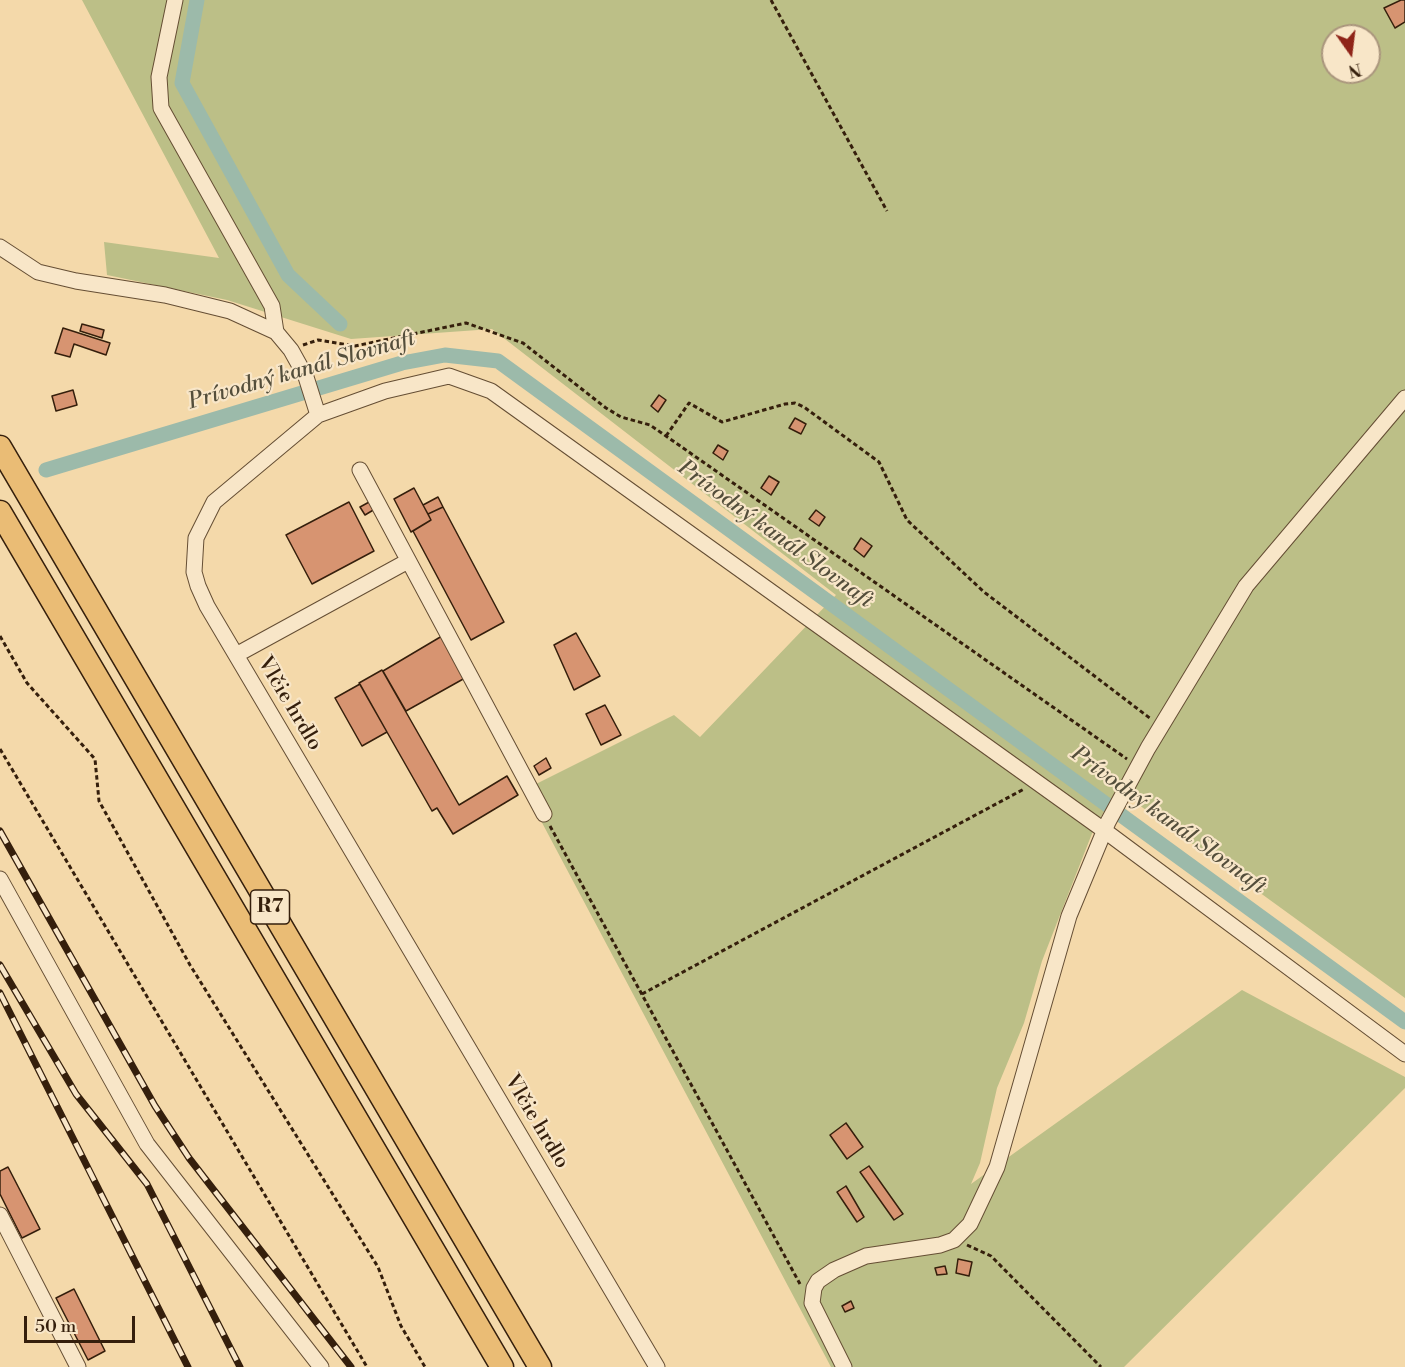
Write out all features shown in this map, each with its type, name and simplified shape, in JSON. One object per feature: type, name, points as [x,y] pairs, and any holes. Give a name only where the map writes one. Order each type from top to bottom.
[{"type":"highway","name":"R7","points":[[0,447],[540,1367]]},
{"type":"highway","name":"R7","points":[[0,512],[502,1367]]},
{"type":"street","points":[[175,0],[159,77],[161,108],[272,306],[276,333]]},
{"type":"street","points":[[0,247],[38,272],[76,281],[165,295],[230,310],[276,333],[291,350],[306,377],[316,409],[449,376],[491,391],[1037,782],[1106,827],[1405,1054]]},
{"type":"street","points":[[844,1367],[812,1303],[814,1288],[818,1281],[834,1269],[866,1256],[940,1245],[954,1240],[970,1224],[997,1167],[1069,916],[1106,827],[1138,767],[1246,586],[1405,398]]},
{"type":"street","name":"Vlčie hrdlo","points":[[316,409],[214,502],[196,538],[194,572],[198,586],[236,655],[657,1367]]},
{"type":"street","points":[[360,470],[544,814]]},
{"type":"street","points":[[236,655],[408,561]]},
{"type":"street","points":[[0,879],[147,1144],[321,1367]]},
{"type":"street","points":[[0,1215],[78,1367]]},
{"type":"path","points":[[771,0],[886,211]]},
{"type":"path","points":[[291,350],[318,340],[355,346],[466,323],[523,343],[606,408],[621,417],[650,425],[666,435],[1138,767]]},
{"type":"path","points":[[666,435],[689,403],[722,422],[785,404],[795,403],[804,407],[879,462],[907,520],[984,592],[1059,652],[1162,727]]},
{"type":"path","points":[[0,636],[27,683],[95,759],[99,801],[190,965],[378,1267],[401,1326],[425,1367]]},
{"type":"path","points":[[0,749],[367,1367]]},
{"type":"path","points":[[642,994],[1037,782]]},
{"type":"path","points":[[544,814],[815,1312]]},
{"type":"path","points":[[954,1240],[991,1256],[1101,1367]]},
{"type":"green space","points":[[82,0],[1405,0],[1405,998],[1117,789],[1093,831],[1042,961],[1024,1023],[997,1088],[980,1163],[971,1184],[1242,990],[1405,1077],[1405,1088],[1124,1367],[831,1367],[539,817],[534,785],[674,715],[700,737],[836,595],[492,329],[351,339],[227,300],[107,275],[104,242],[219,258]]},
{"type":"building","points":[[1405,0],[1405,22],[1395,28],[1384,8]]},
{"type":"building","points":[[82,324],[104,330],[102,338],[80,331]]},
{"type":"building","points":[[63,328],[110,343],[106,355],[74,344],[70,357],[55,353]]},
{"type":"building","points":[[73,390],[77,405],[56,411],[52,396]]},
{"type":"building","points":[[659,395],[666,400],[658,412],[651,406]]},
{"type":"building","points":[[795,418],[806,424],[801,434],[789,428]]},
{"type":"building","points":[[718,445],[728,451],[723,460],[713,453]]},
{"type":"building","points":[[769,476],[779,482],[771,495],[761,488]]},
{"type":"building","points":[[414,488],[431,520],[411,532],[394,499]]},
{"type":"building","points":[[438,497],[443,507],[428,514],[423,505]]},
{"type":"building","points":[[371,501],[375,509],[365,515],[360,507]]},
{"type":"building","points":[[349,502],[374,551],[312,584],[286,535]]},
{"type":"building","points":[[443,507],[504,622],[471,640],[413,531],[431,520],[428,514]]},
{"type":"building","points":[[816,510],[825,517],[819,526],[809,519]]},
{"type":"building","points":[[861,538],[872,546],[864,557],[854,549]]},
{"type":"building","points":[[576,633],[600,676],[574,690],[554,645]]},
{"type":"building","points":[[442,636],[465,678],[406,711],[383,671]]},
{"type":"building","points":[[382,670],[459,805],[507,776],[518,795],[453,834],[437,808],[432,811],[359,683]]},
{"type":"building","points":[[360,684],[387,732],[362,746],[335,698]]},
{"type":"building","points":[[605,705],[621,735],[601,745],[586,714]]},
{"type":"building","points":[[546,758],[551,768],[539,775],[534,766]]},
{"type":"building","points":[[846,1123],[863,1147],[847,1159],[830,1135]]},
{"type":"building","points":[[869,1166],[903,1214],[894,1220],[860,1172]]},
{"type":"building","points":[[8,1167],[40,1229],[22,1238],[0,1194],[0,1171]]},
{"type":"building","points":[[846,1186],[864,1217],[857,1222],[837,1192]]},
{"type":"building","points":[[958,1259],[972,1262],[969,1276],[956,1273]]},
{"type":"building","points":[[945,1266],[947,1274],[937,1275],[935,1268]]},
{"type":"building","points":[[74,1289],[105,1351],[88,1360],[56,1298]]},
{"type":"building","points":[[851,1301],[854,1308],[845,1312],[842,1306]]},
{"type":"waterway","points":[[197,0],[182,83],[288,275],[340,324]]},
{"type":"waterway","name":"Prívodný kanál Slovnaft","points":[[46,470],[402,363],[445,355],[498,361],[1405,1022]]},
{"type":"railway","points":[[0,831],[155,1106],[189,1158],[351,1367]]},
{"type":"railway","points":[[0,965],[76,1094],[147,1184],[240,1367]]},
{"type":"railway","points":[[0,993],[188,1367]]}]
